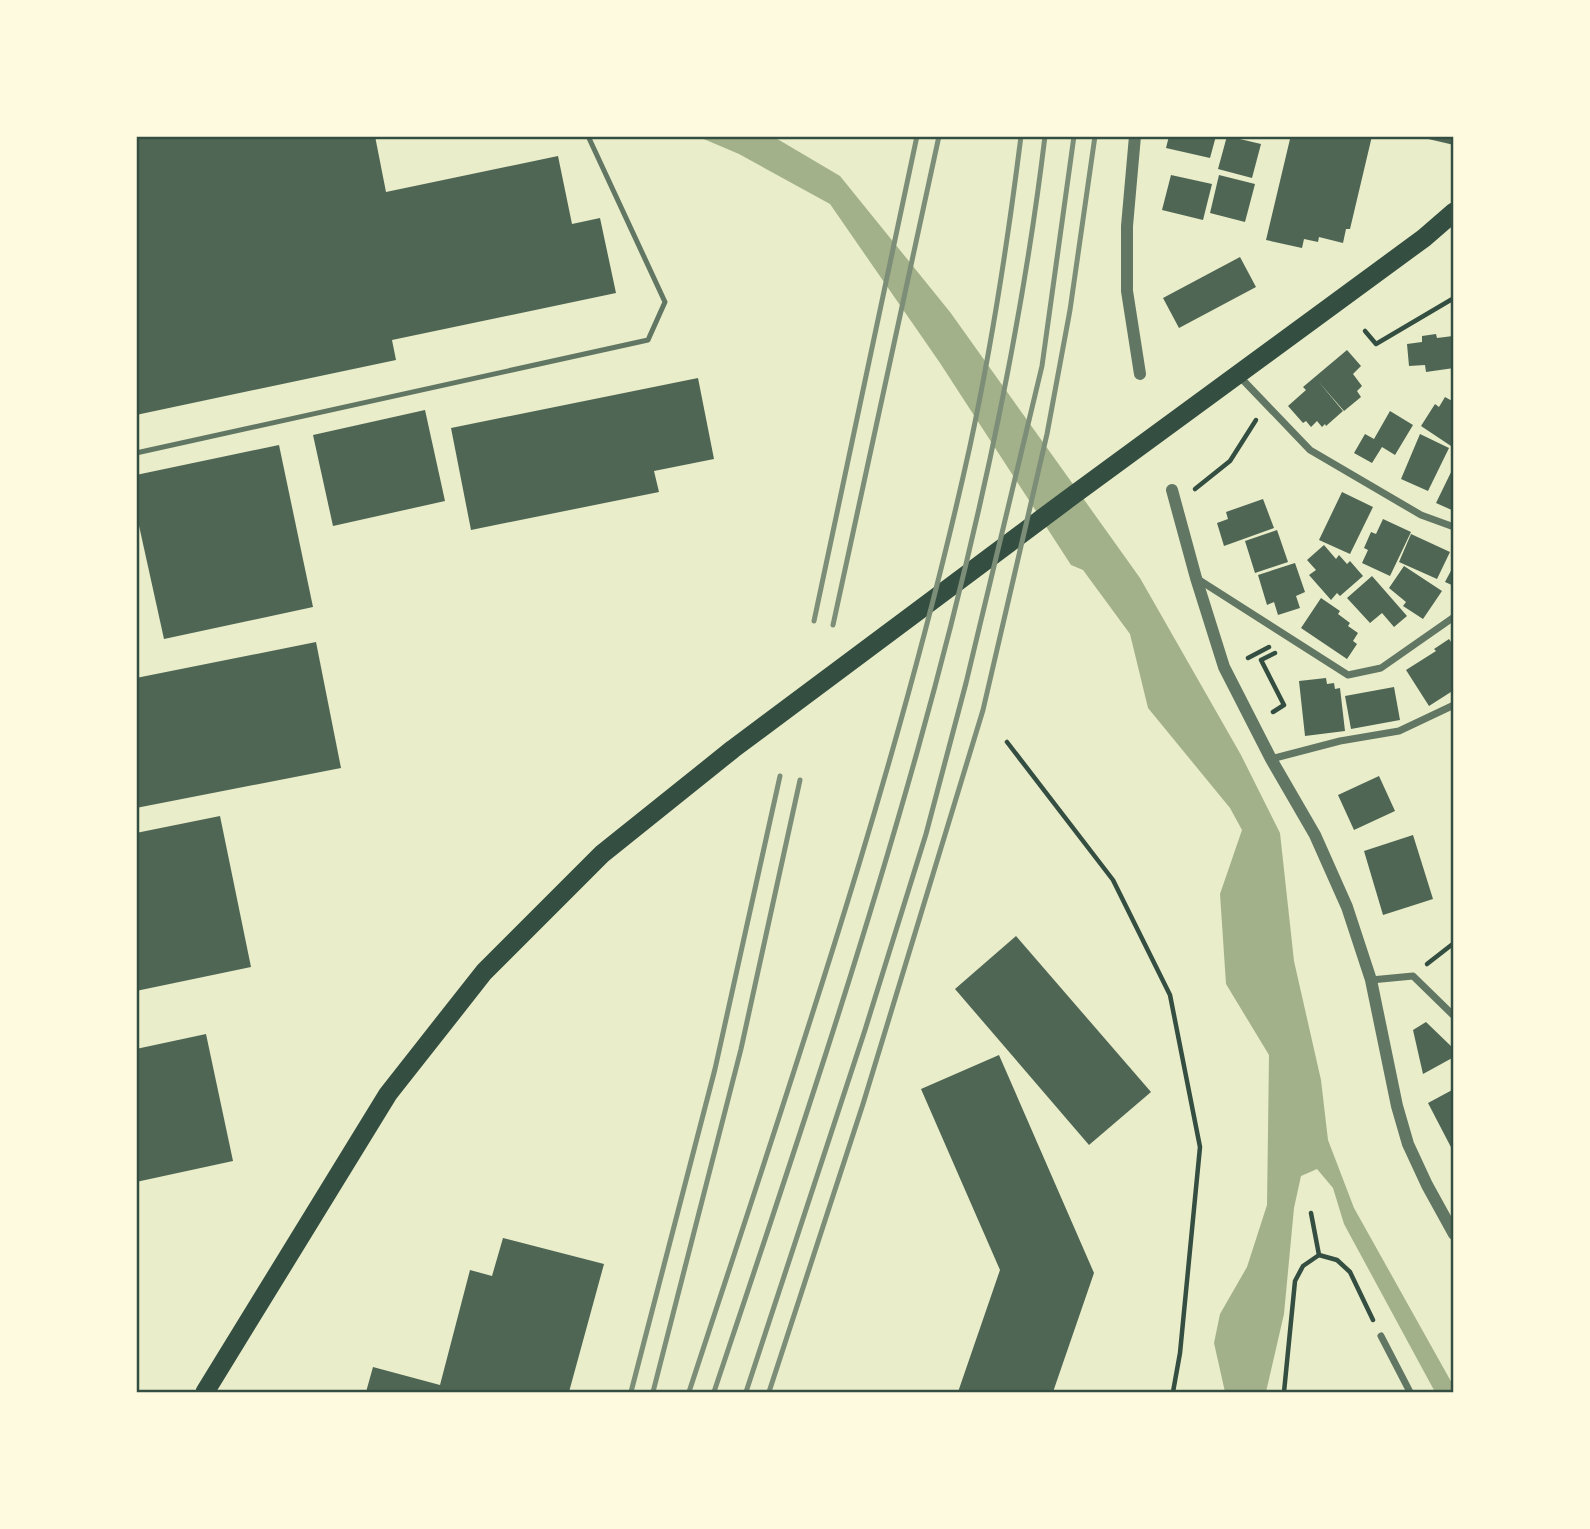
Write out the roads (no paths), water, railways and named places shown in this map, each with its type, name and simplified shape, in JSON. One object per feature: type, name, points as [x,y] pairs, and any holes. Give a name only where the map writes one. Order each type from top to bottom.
[{"type":"highway","points":[[205,1392],[388,1094],[484,972],[602,854],[733,750],[1424,238],[1454,212]]},
{"type":"highway","points":[[1424,238],[1454,233]]},
{"type":"street","points":[[1135,136],[1127,226],[1127,291],[1140,373]]},
{"type":"street","points":[[1238,375],[1310,450],[1421,515],[1454,527]]},
{"type":"street","points":[[1172,489],[1195,578],[1224,667],[1270,759],[1315,835],[1347,907],[1371,979],[1397,1106],[1408,1143],[1454,1234]]},
{"type":"street","points":[[1195,578],[1348,675],[1381,668],[1454,617]]},
{"type":"street","points":[[1270,759],[1340,741],[1399,731],[1454,705]]},
{"type":"street","points":[[1371,979],[1413,976],[1454,1016]]},
{"type":"street","points":[[1381,1336],[1410,1392]]},
{"type":"lane","points":[[136,453],[648,340],[665,302],[588,136]]},
{"type":"railway","points":[[814,621],[917,136]]},
{"type":"railway","points":[[833,625],[939,136]]},
{"type":"railway","points":[[689,1392],[841,923],[877,805],[942,566],[978,408],[999,292],[1021,136]]},
{"type":"railway","points":[[714,1392],[865,928],[954,615],[991,457],[1021,297],[1045,136]]},
{"type":"railway","points":[[746,1392],[865,1030],[926,834],[966,683],[1042,366],[1074,136]]},
{"type":"railway","points":[[769,1392],[863,1104],[983,710],[1047,434],[1070,310],[1095,136]]},
{"type":"railway","points":[[631,1392],[715,1069],[780,776]]},
{"type":"railway","points":[[653,1392],[741,1049],[800,780]]}]
